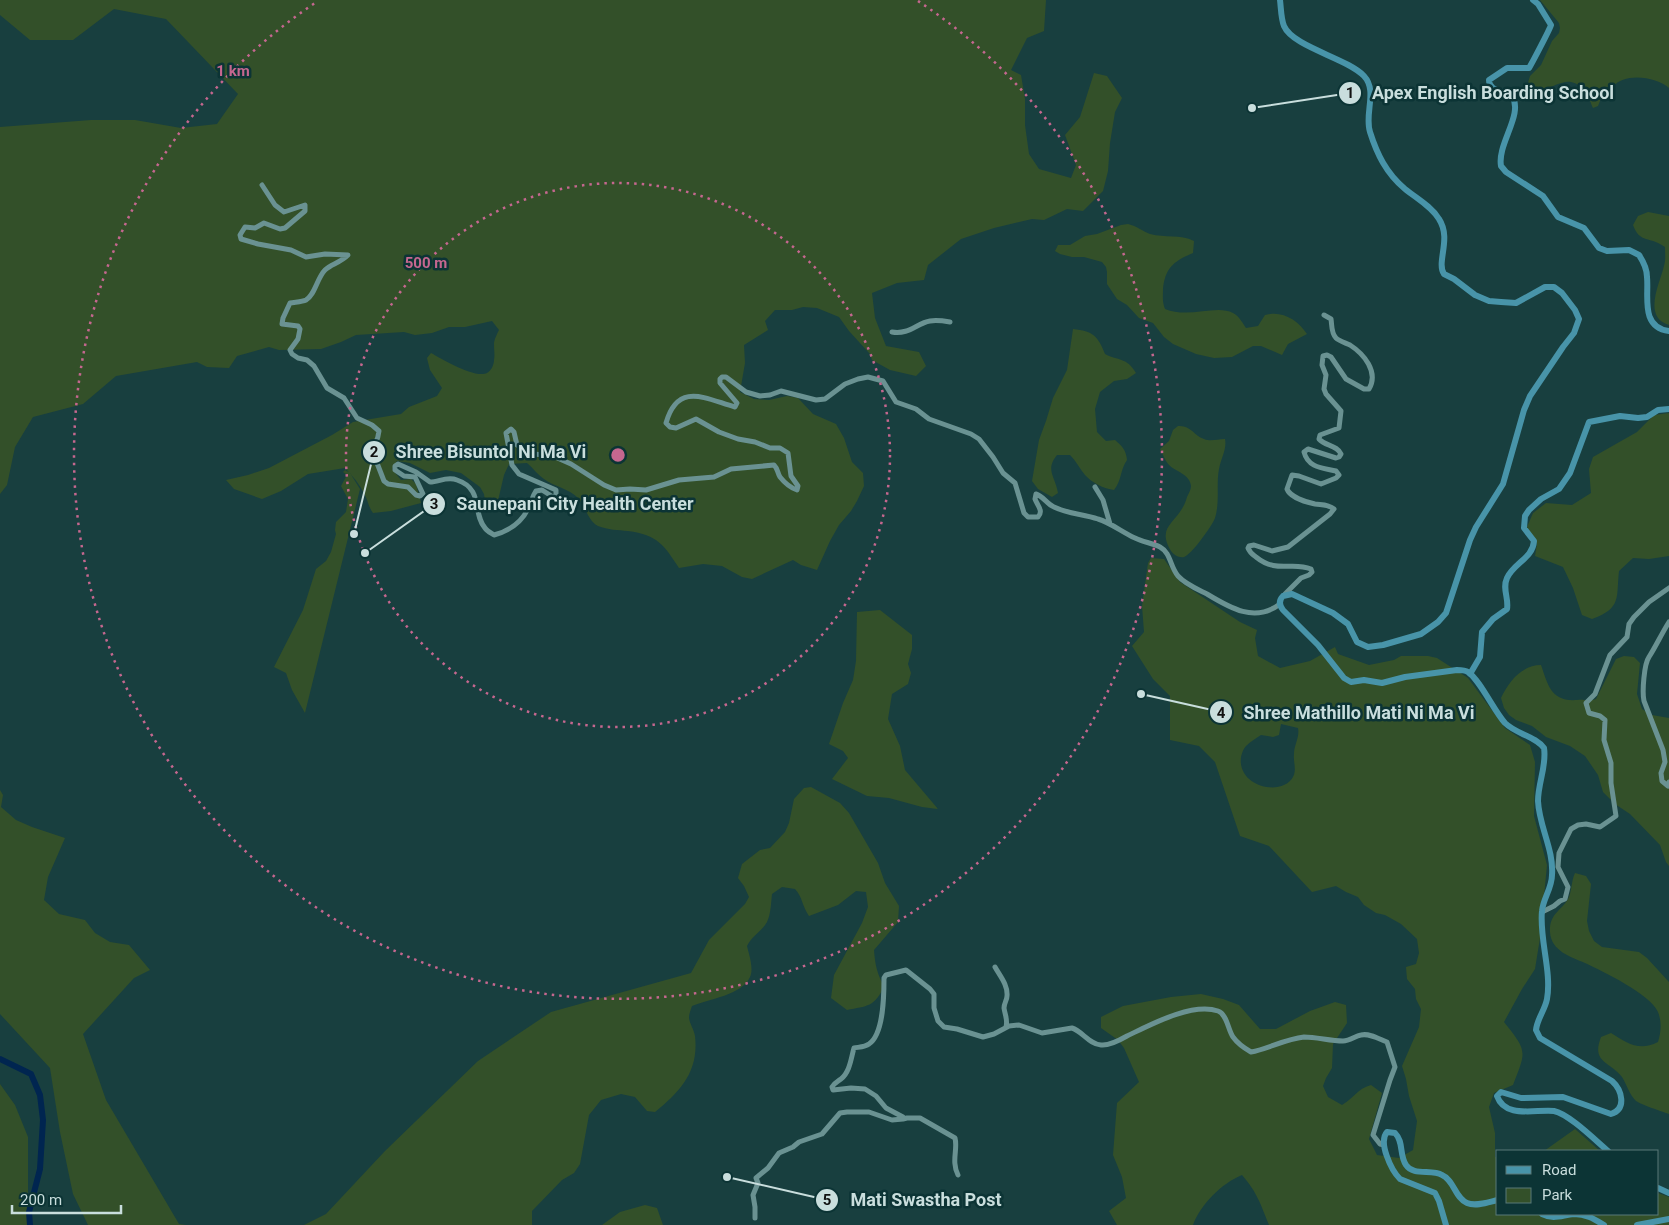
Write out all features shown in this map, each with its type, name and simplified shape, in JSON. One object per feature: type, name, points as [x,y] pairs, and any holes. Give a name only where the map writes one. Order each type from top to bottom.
[{"type":"main road","points":[[1280,0],[1283,22],[1289,32],[1304,43],[1330,55],[1366,79],[1370,98],[1367,124],[1376,150],[1390,175],[1429,208],[1439,219],[1444,236],[1442,272],[1475,295],[1501,302],[1516,303],[1544,287],[1554,287],[1562,293],[1575,310],[1579,320],[1574,333],[1530,396],[1521,418],[1503,484],[1474,531],[1448,609],[1438,622],[1430,629],[1414,636],[1377,646],[1364,646],[1357,642],[1348,624],[1339,617],[1296,595],[1285,594],[1281,597],[1280,604],[1283,610],[1318,645],[1348,681],[1364,680],[1382,683],[1405,677],[1457,670],[1465,671],[1470,674],[1506,724],[1516,732],[1536,741],[1544,748],[1545,757],[1538,804],[1550,856],[1552,875],[1542,912],[1548,997],[1538,1020],[1536,1030],[1540,1038],[1612,1081],[1619,1090],[1622,1101],[1619,1110],[1610,1114],[1563,1097],[1521,1098],[1501,1092],[1498,1093],[1498,1098],[1503,1105],[1516,1111],[1558,1112],[1568,1117],[1607,1150]]},
{"type":"main road","points":[[1533,0],[1538,4],[1551,25],[1550,31],[1540,44],[1534,62],[1529,68],[1510,67],[1504,69],[1490,80],[1490,87],[1509,94],[1515,102],[1514,117],[1501,154],[1501,166],[1506,172],[1543,196],[1558,217],[1584,228],[1599,248],[1607,251],[1629,250],[1639,255],[1648,279],[1646,302],[1648,312],[1654,324],[1659,328],[1669,331]]},
{"type":"main road","points":[[1470,674],[1480,657],[1482,632],[1507,609],[1506,580],[1514,567],[1532,550],[1534,541],[1524,528],[1525,516],[1541,499],[1556,492],[1564,483],[1575,463],[1589,422],[1620,416],[1638,418],[1658,410],[1669,409]]},
{"type":"main road","points":[[1446,1225],[1437,1196],[1430,1190],[1398,1177],[1386,1152],[1384,1145],[1385,1133],[1395,1133],[1400,1139],[1405,1163],[1409,1168],[1444,1176],[1465,1202],[1473,1204],[1496,1200]]},
{"type":"main road","points":[[1546,1215],[1558,1218],[1570,1215]]},
{"type":"main road","points":[[1583,1215],[1591,1217],[1604,1225]]},
{"type":"main road","points":[[1637,1225],[1669,1219]]},
{"type":"street","points":[[262,185],[275,205],[284,212],[305,205],[306,211],[280,230],[264,224],[255,228],[246,227],[240,236],[241,239],[291,250],[306,257],[325,254],[348,255],[342,261],[326,269],[316,283],[312,295],[305,300],[290,303],[282,318],[282,324],[298,326],[300,329],[298,339],[290,350],[292,354],[307,360],[314,366],[327,388],[344,398],[357,418],[372,425],[379,432],[374,447],[367,455],[377,463],[384,481],[388,484],[408,487],[416,495],[420,496],[423,494],[415,477],[404,476],[395,470],[395,466],[398,464],[416,472],[430,482],[445,478],[457,480],[467,486],[475,495],[480,520],[485,529],[494,535],[508,531],[517,523],[528,510],[536,491],[542,490],[553,497],[556,495],[556,490],[519,474],[512,465],[506,433],[511,430],[514,432],[517,445],[534,454],[553,456],[571,464],[604,485],[616,490],[646,490],[679,480],[714,477],[731,469],[774,465],[780,476],[792,488],[797,490],[798,486],[791,476],[788,453],[780,448],[770,448],[755,442],[738,439],[719,432],[696,419],[676,428],[670,427],[666,423],[668,417],[678,401],[693,395],[735,407],[737,403],[720,383],[722,377],[726,377],[746,392],[760,396],[770,396],[781,392],[816,400],[825,399],[845,384],[858,378],[868,377],[883,381],[896,402],[916,410],[937,423],[972,434],[979,439],[1003,473],[1015,483],[1024,513],[1028,517],[1038,517],[1041,514],[1035,499],[1036,494],[1040,495],[1046,503],[1054,507],[1078,515],[1096,518],[1110,524],[1132,538],[1160,548],[1166,552],[1178,576],[1188,584],[1225,605],[1249,614],[1273,610],[1280,604]]},
{"type":"street","points":[[1285,594],[1301,578],[1309,576],[1312,572],[1311,569],[1302,566],[1271,566],[1260,561],[1248,548],[1254,545],[1272,551],[1288,546],[1334,509],[1330,506],[1310,503],[1291,495],[1287,488],[1292,475],[1321,484],[1339,475],[1336,471],[1313,465],[1304,455],[1304,452],[1308,449],[1336,458],[1339,458],[1341,454],[1338,449],[1319,439],[1320,435],[1339,428],[1341,416],[1341,411],[1324,389],[1326,375],[1322,365],[1323,356],[1331,357],[1346,379],[1364,389],[1368,389],[1372,381],[1368,362],[1351,346],[1336,338],[1332,332],[1331,319],[1324,315]]},
{"type":"street","points":[[892,332],[914,328],[929,321],[950,322]]},
{"type":"street","points":[[1095,487],[1103,500],[1110,524]]},
{"type":"street","points":[[1542,912],[1560,901],[1566,900],[1568,887],[1558,867],[1559,853],[1571,829],[1578,825],[1586,824],[1600,827],[1616,816],[1611,784],[1611,762],[1604,740],[1605,720],[1600,716],[1588,713],[1586,703],[1595,694],[1610,655],[1627,637],[1629,624],[1634,617],[1649,602],[1669,588]]},
{"type":"street","points":[[1669,622],[1653,652],[1647,658],[1643,693],[1663,750],[1665,762],[1661,773],[1662,781],[1668,786],[1669,782]]},
{"type":"street","points":[[995,967],[1004,981],[1008,998],[1004,1007],[1007,1018],[1006,1028]]},
{"type":"street","points":[[903,1119],[903,1117],[886,1108],[876,1096],[866,1089],[833,1090],[832,1087],[846,1073],[854,1048],[863,1047],[871,1043],[875,1036],[883,1012],[884,978],[886,975],[906,970],[934,994],[934,1008],[938,1021],[944,1027],[983,1037],[1019,1025],[1042,1033],[1072,1028],[1088,1040],[1101,1045],[1118,1040],[1174,1014],[1205,1010],[1218,1011],[1222,1014],[1232,1036],[1241,1046],[1251,1052],[1264,1050],[1289,1040],[1303,1038],[1323,1038],[1342,1041],[1362,1034],[1372,1036],[1387,1042],[1395,1067],[1374,1135],[1378,1142],[1384,1145]]},
{"type":"street","points":[[755,1218],[753,1195],[757,1187],[756,1178],[768,1168],[779,1153],[799,1142],[822,1134],[840,1114],[846,1112],[869,1112],[892,1120],[920,1118],[955,1138],[955,1169],[958,1175]]},
{"type":"green space","points":[[0,0],[1046,0],[1044,31],[1027,38],[1011,70],[1021,75],[1025,99],[1025,125],[1029,154],[1039,169],[1071,178],[1076,165],[1065,135],[1080,117],[1094,73],[1107,76],[1122,98],[1115,112],[1108,171],[1103,191],[1083,211],[1067,209],[1044,220],[1032,219],[994,228],[961,239],[928,265],[924,280],[897,283],[872,293],[875,318],[886,346],[919,352],[926,366],[916,376],[890,370],[872,360],[870,354],[839,317],[817,308],[803,307],[792,310],[775,310],[765,321],[768,330],[744,345],[745,363],[740,392],[754,399],[769,400],[787,396],[798,398],[813,414],[836,424],[844,438],[852,462],[863,473],[864,486],[851,511],[839,525],[830,541],[817,570],[801,565],[793,560],[752,579],[742,577],[722,566],[703,564],[679,568],[664,547],[653,538],[638,533],[598,526],[591,520],[581,501],[575,495],[544,479],[527,463],[509,464],[504,475],[497,505],[486,508],[484,494],[480,487],[461,473],[446,470],[430,473],[410,463],[397,461],[392,469],[401,480],[411,479],[416,484],[421,503],[391,511],[373,513],[361,488],[345,468],[308,474],[281,491],[262,499],[234,489],[226,480],[269,468],[353,422],[401,414],[409,407],[437,396],[442,388],[430,370],[427,358],[431,353],[467,371],[487,373],[493,364],[494,342],[499,330],[492,321],[465,327],[449,327],[432,333],[415,335],[404,332],[356,335],[321,349],[279,350],[269,347],[237,356],[229,368],[207,367],[197,362],[116,376],[83,404],[33,417],[15,447],[7,485],[0,494],[0,127],[91,120],[135,120],[181,128],[217,124],[238,94],[166,19],[114,9],[73,40],[30,40],[0,15]]},
{"type":"green space","points":[[1540,0],[1669,0],[1669,88],[1664,84],[1649,79],[1625,79],[1613,87],[1602,88],[1598,106],[1593,108],[1584,90],[1577,84],[1570,82],[1564,82],[1544,90],[1530,90],[1527,86],[1530,76],[1541,65],[1560,28],[1559,23]]},
{"type":"green space","points":[[1648,212],[1669,216],[1669,325],[1661,321],[1656,315],[1654,307],[1665,263],[1665,247],[1639,235],[1633,225],[1638,216]]},
{"type":"green space","points":[[1128,224],[1150,234],[1194,241],[1193,253],[1176,262],[1168,270],[1163,289],[1165,309],[1183,313],[1226,311],[1237,316],[1246,328],[1258,326],[1265,315],[1283,315],[1299,324],[1307,334],[1288,344],[1282,355],[1261,346],[1253,346],[1232,357],[1214,358],[1196,354],[1173,344],[1164,337],[1153,323],[1139,318],[1127,305],[1117,299],[1107,284],[1106,267],[1102,262],[1084,257],[1072,257],[1055,251],[1058,245],[1070,245],[1085,236]]},
{"type":"green space","points":[[1073,329],[1090,333],[1100,343],[1105,354],[1126,362],[1136,373],[1127,379],[1114,381],[1100,392],[1095,409],[1097,432],[1106,441],[1115,440],[1122,446],[1127,460],[1114,490],[1102,487],[1091,480],[1070,455],[1057,455],[1053,460],[1051,469],[1058,493],[1052,497],[1038,489],[1032,481],[1039,440],[1053,398],[1067,370]]},
{"type":"green space","points":[[1669,413],[1669,556],[1649,559],[1633,558],[1619,571],[1616,601],[1613,606],[1602,615],[1592,619],[1582,615],[1573,588],[1563,567],[1535,556],[1537,544],[1527,527],[1533,513],[1546,503],[1572,505],[1591,493],[1589,469],[1593,457],[1637,432],[1654,415]]},
{"type":"green space","points":[[1178,426],[1186,427],[1207,440],[1225,439],[1225,450],[1219,469],[1215,518],[1196,546],[1184,557],[1177,556],[1171,551],[1167,543],[1166,531],[1184,506],[1191,486],[1185,476],[1168,463],[1160,449],[1169,441],[1173,430]]},
{"type":"green space","points":[[345,470],[350,473],[360,489],[305,713],[292,690],[286,673],[274,667],[303,610],[316,569],[326,561],[331,552],[336,534],[336,522],[346,512],[348,499],[341,486],[347,475],[343,472]]},
{"type":"green space","points":[[1151,558],[1164,559],[1180,582],[1240,622],[1257,630],[1255,638],[1258,656],[1280,668],[1310,661],[1335,647],[1338,654],[1369,665],[1394,660],[1401,656],[1437,658],[1468,678],[1505,728],[1530,745],[1535,762],[1534,816],[1547,865],[1535,969],[1504,1022],[1521,1046],[1522,1058],[1513,1085],[1494,1093],[1489,1107],[1495,1133],[1496,1215],[1659,1215],[1659,1193],[1669,1197],[1669,1225],[1269,1225],[1255,1193],[1242,1175],[1227,1183],[1206,1202],[1193,1225],[1117,1225],[1109,1211],[1126,1198],[1122,1177],[1113,1155],[1117,1103],[1139,1082],[1124,1048],[1118,1040],[1101,1028],[1101,1017],[1123,1006],[1171,997],[1201,994],[1239,1005],[1260,1029],[1276,1029],[1310,1011],[1335,1002],[1346,1005],[1347,1023],[1333,1044],[1332,1068],[1323,1086],[1328,1097],[1342,1105],[1362,1089],[1371,1085],[1382,1093],[1369,1139],[1377,1155],[1399,1158],[1413,1150],[1417,1121],[1402,1066],[1419,1027],[1421,1009],[1416,999],[1415,989],[1407,979],[1406,967],[1416,964],[1419,953],[1417,939],[1401,924],[1385,915],[1376,913],[1364,905],[1358,897],[1336,886],[1312,892],[1269,846],[1240,836],[1215,762],[1199,746],[1170,740],[1170,696],[1153,679],[1132,646],[1144,632],[1142,606],[1148,563]],"holes":[[[1281,724],[1298,728],[1294,751],[1294,774],[1287,783],[1280,787],[1261,786],[1246,776],[1242,767],[1241,757],[1243,750],[1248,745],[1261,735],[1273,737],[1279,735]]]},
{"type":"green space","points":[[880,610],[912,635],[912,649],[908,664],[911,673],[908,684],[892,694],[888,719],[900,746],[905,770],[938,809],[922,807],[889,798],[867,796],[832,779],[848,758],[843,751],[829,744],[853,680],[856,661],[857,612]]},
{"type":"green space","points":[[1624,656],[1634,657],[1640,663],[1637,694],[1642,709],[1652,715],[1669,718],[1669,866],[1660,845],[1630,814],[1615,804],[1603,792],[1598,775],[1585,756],[1570,746],[1546,737],[1532,726],[1516,720],[1504,708],[1501,698],[1517,675],[1528,668],[1541,665],[1552,691],[1556,695],[1568,700],[1596,699],[1616,659]]},
{"type":"green space","points":[[811,787],[840,803],[849,813],[878,863],[885,883],[899,906],[898,922],[874,950],[877,969],[884,986],[874,1002],[847,1010],[831,998],[834,975],[862,923],[868,907],[866,892],[856,891],[838,905],[809,916],[795,889],[782,887],[772,894],[767,922],[747,946],[752,970],[746,983],[724,996],[692,1006],[689,1017],[695,1036],[694,1060],[691,1070],[680,1088],[655,1112],[647,1111],[635,1097],[621,1094],[601,1100],[589,1115],[580,1164],[574,1173],[562,1180],[532,1211],[532,1225],[304,1225],[326,1214],[385,1151],[478,1061],[551,1012],[691,973],[709,940],[745,904],[749,897],[738,878],[742,864],[760,850],[770,848],[785,832],[794,799],[804,788]]},
{"type":"green space","points":[[0,790],[3,795],[1,807],[16,820],[65,838],[48,877],[44,900],[59,914],[85,920],[95,933],[110,942],[129,945],[150,970],[134,978],[83,1034],[106,1100],[179,1224],[186,1225],[88,1225],[73,1194],[60,1132],[50,1068],[0,1014]]},
{"type":"green space","points":[[1575,873],[1586,876],[1591,884],[1587,921],[1594,941],[1602,947],[1639,952],[1669,982],[1669,1114],[1636,1101],[1622,1077],[1603,1061],[1598,1052],[1601,1037],[1611,1033],[1633,1045],[1645,1046],[1658,1042],[1661,1027],[1658,1012],[1646,998],[1626,984],[1568,956],[1558,949],[1551,939],[1551,921],[1568,899]]},
{"type":"green space","points":[[0,1084],[15,1105],[28,1137],[28,1225],[0,1225]]},
{"type":"green space","points":[[1575,1129],[1599,1150],[1545,1150]]},
{"type":"green space","points":[[645,1205],[657,1208],[663,1225],[602,1225],[620,1212]]},
{"type":"waterway","points":[[0,1059],[31,1074],[40,1095],[43,1120],[40,1169],[29,1212],[30,1225]]},
{"type":"place","name":"Apex English Boarding School","points":[[1252,108]]},
{"type":"place","name":"Shree Bisuntol Ni Ma Vi","points":[[354,534]]},
{"type":"place","name":"Saunepani City Health Center","points":[[365,553]]},
{"type":"place","name":"Shree Mathillo Mati Ni Ma Vi","points":[[1141,694]]},
{"type":"place","name":"Mati Swastha Post","points":[[727,1177]]}]
